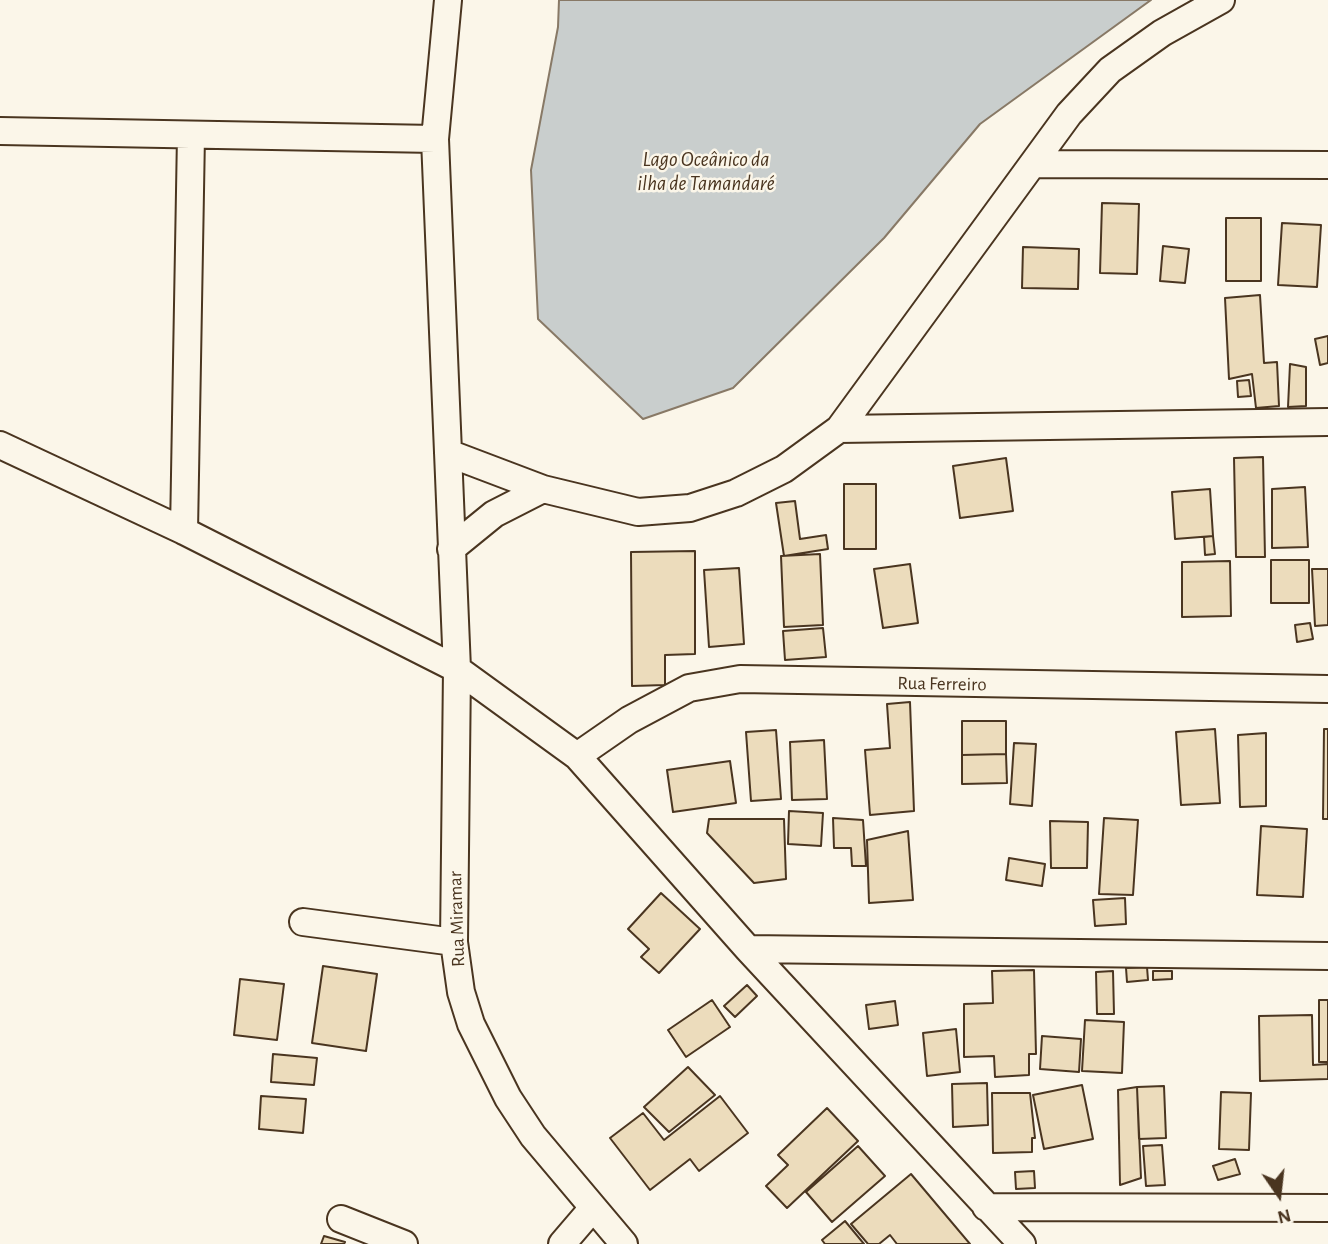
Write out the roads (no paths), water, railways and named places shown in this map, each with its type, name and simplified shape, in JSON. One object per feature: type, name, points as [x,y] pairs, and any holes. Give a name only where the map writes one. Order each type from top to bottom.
[{"type":"street","name":"Rua Miramar","points":[[448,0],[435,139],[457,669],[454,942],[461,992],[471,1024],[508,1098],[533,1136],[624,1244]]},
{"type":"street","points":[[448,453],[543,489],[638,512],[690,508],[736,493],[784,469],[839,429],[1069,114],[1110,70],[1162,33],[1221,0]]},
{"type":"street","points":[[0,131],[435,139]]},
{"type":"street","points":[[184,531],[191,135]]},
{"type":"street","points":[[1035,164],[1328,165]]},
{"type":"street","points":[[839,429],[1328,422]]},
{"type":"street","points":[[0,445],[184,531],[457,669],[577,756],[748,949],[1022,1244]]},
{"type":"street","points":[[451,549],[480,524],[543,489]]},
{"type":"street","name":"Rua Ferreiro","points":[[577,756],[629,720],[689,688],[740,679],[1328,689]]},
{"type":"street","points":[[303,922],[454,942]]},
{"type":"street","points":[[748,949],[1328,956]]},
{"type":"street","points":[[986,1207],[1328,1208]]},
{"type":"street","points":[[562,1244],[592,1209]]},
{"type":"street","points":[[341,1219],[404,1244]]},
{"type":"water","name":"Lago Oceânico da ilha de Tamandaré","points":[[559,0],[1151,0],[980,124],[884,238],[733,388],[643,419],[538,319],[531,170],[558,27]]}]
